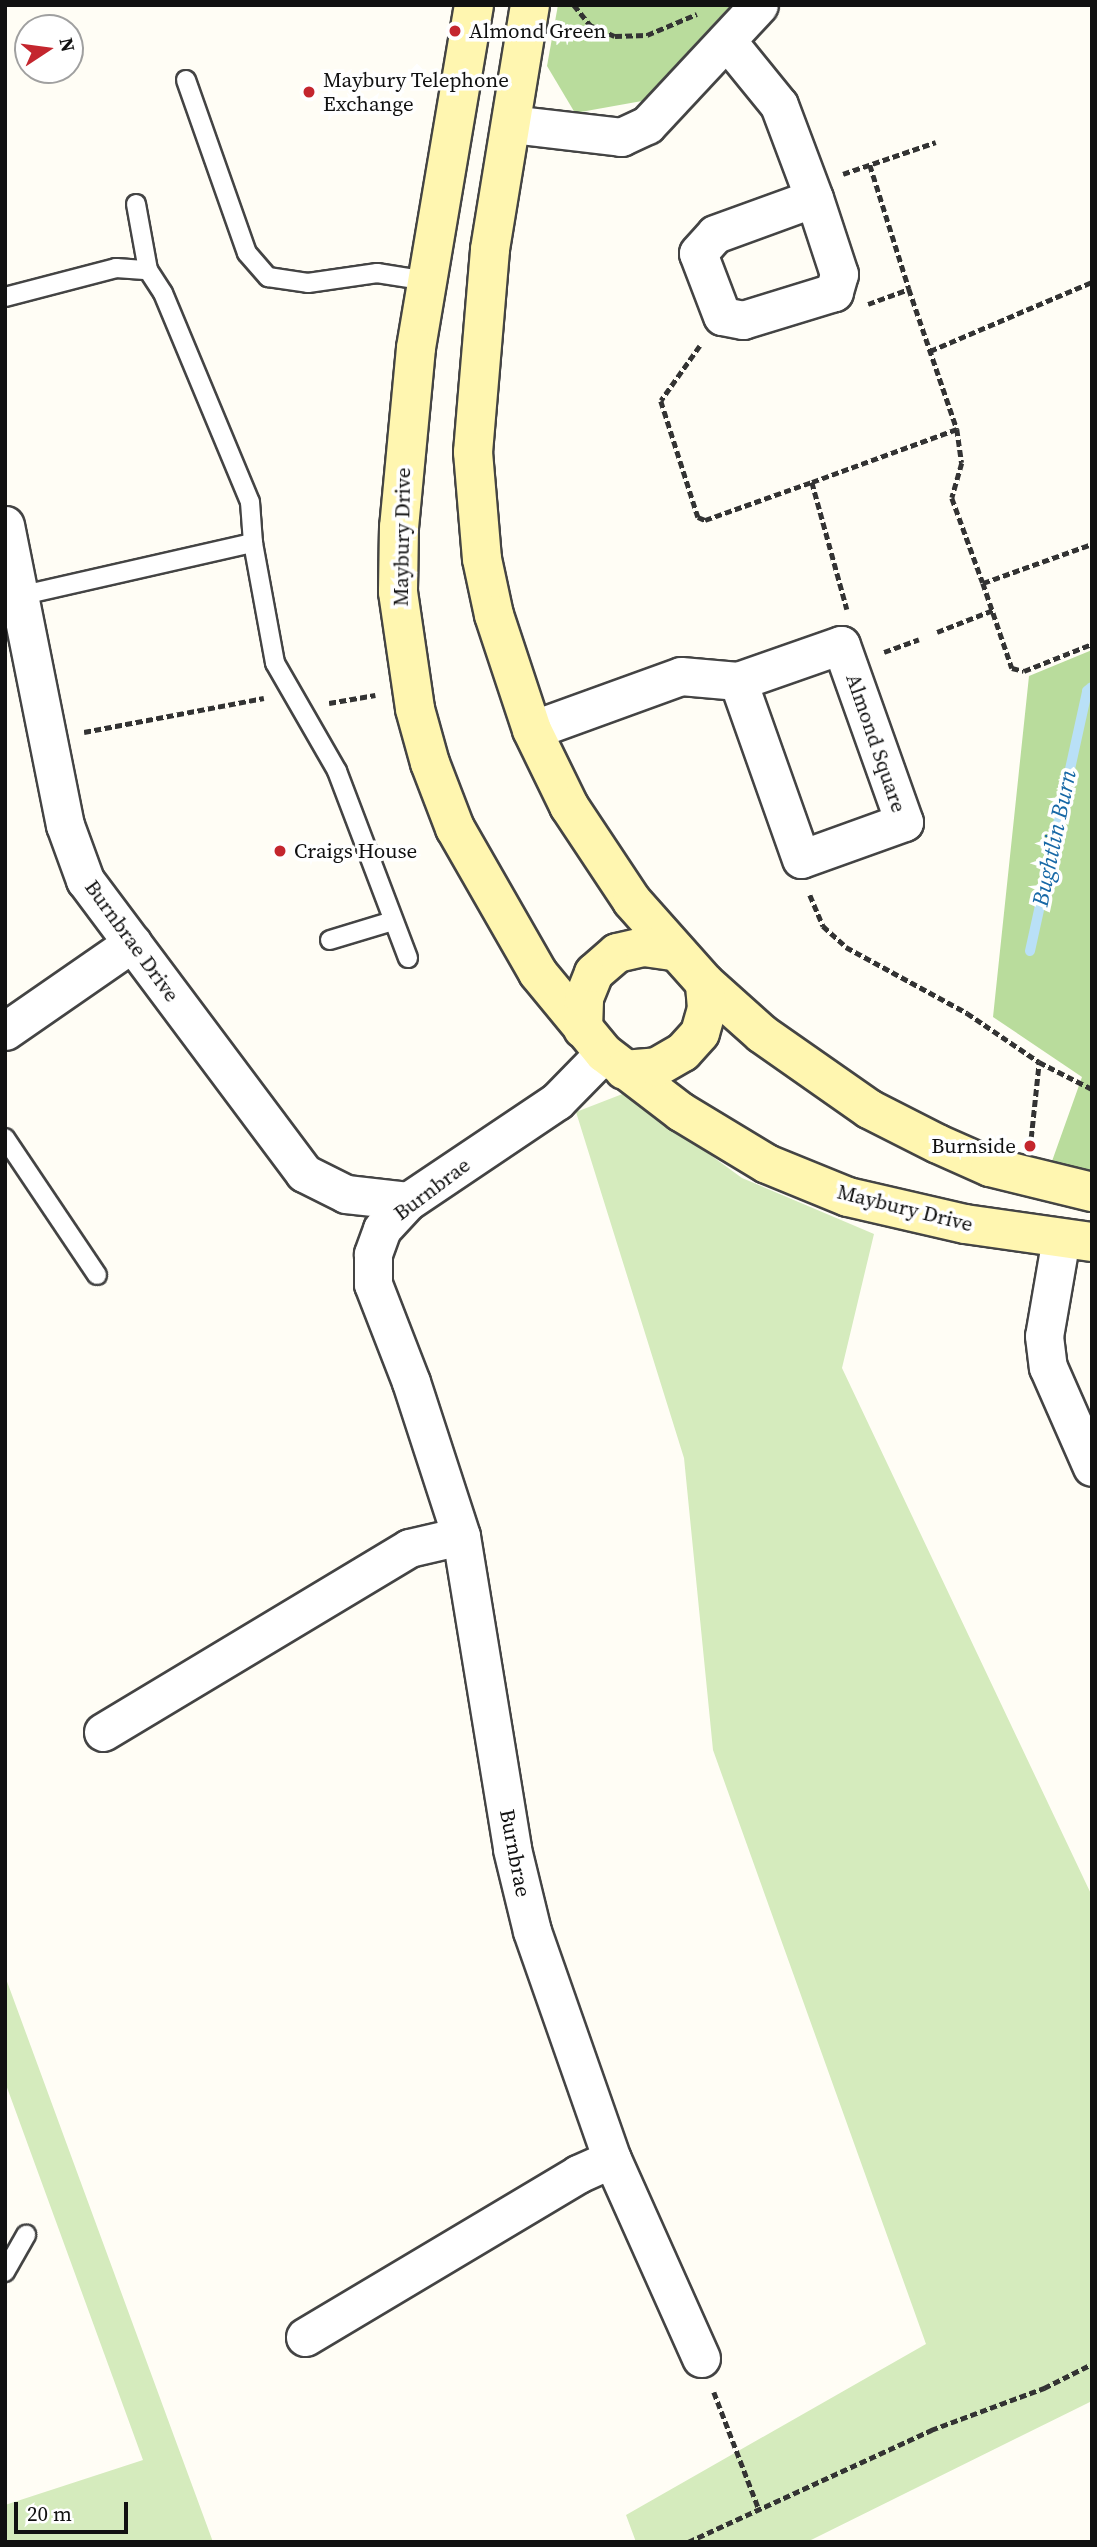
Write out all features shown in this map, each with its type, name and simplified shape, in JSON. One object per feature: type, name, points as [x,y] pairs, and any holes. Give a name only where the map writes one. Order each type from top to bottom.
[{"type":"street","name":"Maybury Drive","points":[[474,5],[413,374],[399,527],[398,592],[415,709],[430,764],[468,852],[538,973],[604,1051],[681,1112],[767,1164],[848,1197],[965,1224],[1076,1240]]},
{"type":"street","points":[[530,5],[480,334],[472,452],[482,559],[494,615],[532,730],[591,844],[674,951],[762,1034],[869,1110],[990,1167],[1092,1192]]},
{"type":"street","points":[[511,124],[621,137],[647,125],[759,5]]},
{"type":"street","points":[[727,41],[779,105],[811,192],[839,274],[834,292],[743,320],[722,316],[698,253],[715,234],[811,192]]},
{"type":"street","name":"Burnbrae Drive","points":[[5,526],[19,596],[18,656],[48,739],[65,825],[85,880],[304,1173],[346,1194],[408,1201]]},
{"type":"street","points":[[532,730],[681,676],[738,681],[841,645]]},
{"type":"street","name":"Almond Square","points":[[801,859],[904,822],[841,645]]},
{"type":"street","points":[[738,681],[801,859]]},
{"type":"street","points":[[5,1031],[132,943]]},
{"type":"street","points":[[674,951],[644,947],[617,953],[594,973],[584,998],[604,1051],[657,1067],[683,1052],[700,1032],[707,1008],[705,983]]},
{"type":"street","name":"Burnbrae","points":[[604,1051],[557,1101],[408,1201],[382,1229],[373,1254],[373,1284],[411,1382],[461,1536],[515,1861],[532,1931],[612,2160],[701,2358]]},
{"type":"street","points":[[1076,1240],[1044,1336],[1046,1357],[1059,1397],[1092,1467]]},
{"type":"street","points":[[103,1732],[409,1548],[461,1536]]},
{"type":"street","points":[[305,2337],[579,2174],[612,2160]]},
{"type":"lane","points":[[186,80],[247,253],[268,277],[308,283],[377,273],[428,281]]},
{"type":"lane","points":[[136,204],[148,270],[163,293],[250,502],[253,543],[275,663],[289,693],[337,771],[408,958]]},
{"type":"lane","points":[[5,297],[116,268],[148,270]]},
{"type":"lane","points":[[19,596],[253,543]]},
{"type":"lane","points":[[330,940],[393,921]]},
{"type":"lane","points":[[5,1138],[97,1275]]},
{"type":"lane","points":[[5,2272],[26,2235]]},
{"type":"path","points":[[574,5],[590,25],[615,36],[647,35],[707,10]]},
{"type":"path","points":[[811,192],[870,165],[936,142]]},
{"type":"path","points":[[870,165],[957,429],[962,463],[952,498],[1012,668],[1024,671],[1092,644]]},
{"type":"path","points":[[930,351],[1092,282]]},
{"type":"path","points":[[834,292],[864,305],[909,289]]},
{"type":"path","points":[[722,316],[661,401],[698,517],[705,520],[957,429]]},
{"type":"path","points":[[812,482],[847,608],[841,645]]},
{"type":"path","points":[[983,583],[1092,544]]},
{"type":"path","points":[[937,632],[993,610]]},
{"type":"path","points":[[48,739],[289,693],[305,719],[331,702],[377,695]]},
{"type":"path","points":[[801,859],[804,881],[823,926],[846,947],[967,1013],[1039,1062],[1092,1089]]},
{"type":"path","points":[[990,1167],[1030,1146],[1039,1062]]},
{"type":"path","points":[[701,2358],[758,2509]]},
{"type":"path","points":[[688,2542],[1092,2364]]},
{"type":"green space","points":[[558,5],[731,5],[642,101],[575,113],[547,66]]},
{"type":"green space","points":[[1092,650],[1092,1170],[1051,1164],[1082,1077],[993,1017],[1029,676]]},
{"type":"green space","points":[[625,1093],[742,1178],[874,1234],[842,1368],[1092,1896],[1092,2401],[807,2542],[636,2542],[626,2515],[926,2344],[713,1750],[684,1458],[576,1112]]},
{"type":"green space","points":[[5,1976],[213,2542],[5,2542],[5,2505],[143,2460],[5,2082]]},
{"type":"waterway","name":"Bughtlin Burn","points":[[1030,951],[1087,691],[1092,687]]},
{"type":"place","name":"Almond Green","points":[[455,31]]},
{"type":"place","name":"Maybury Telephone Exchange","points":[[309,92]]},
{"type":"place","name":"Craigs House","points":[[280,851]]},
{"type":"place","name":"Burnside","points":[[1030,1146]]}]
